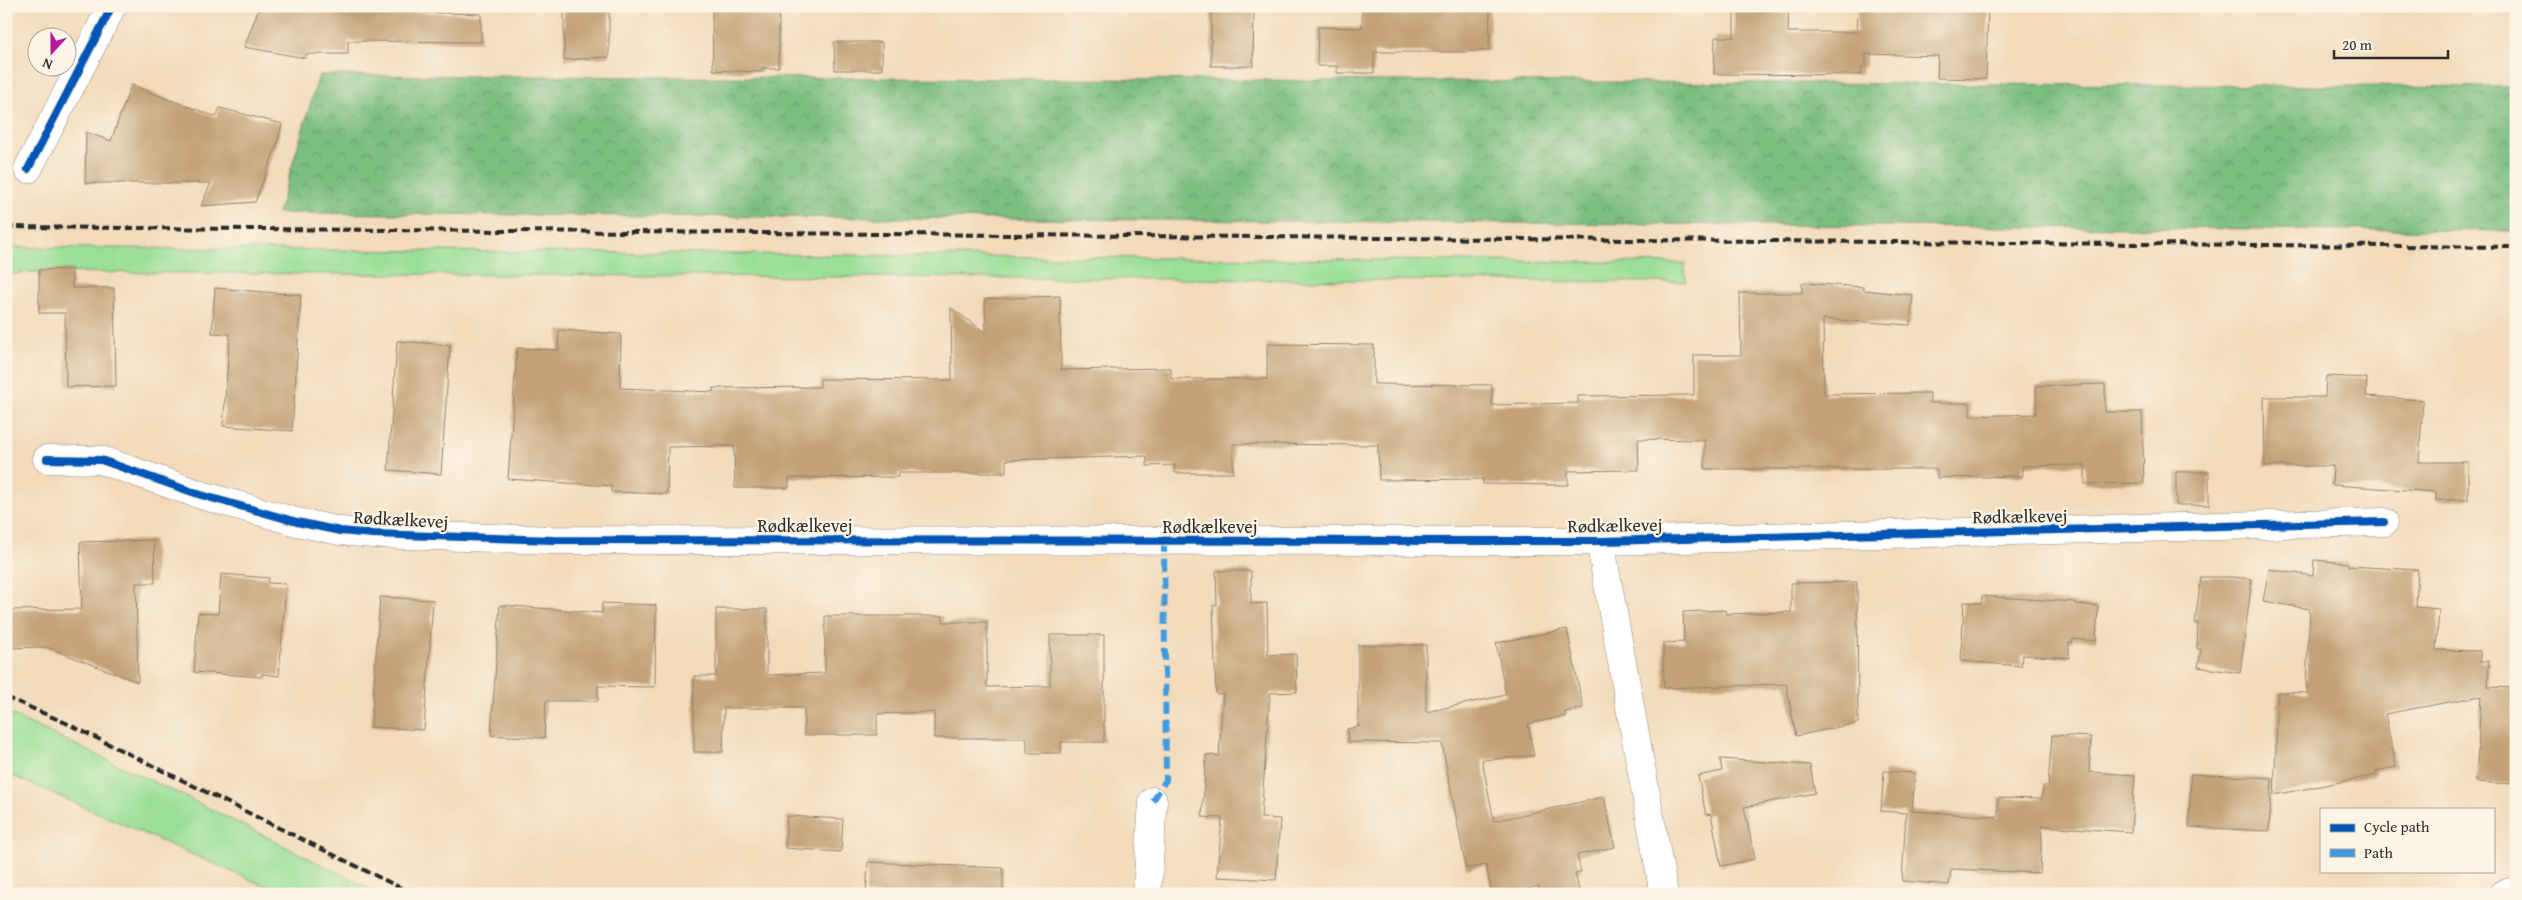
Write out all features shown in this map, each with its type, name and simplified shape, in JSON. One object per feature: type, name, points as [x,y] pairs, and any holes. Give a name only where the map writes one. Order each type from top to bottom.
[{"type":"street","points":[[28,168],[112,6]]},
{"type":"street","name":"Rødkælkevej","points":[[47,459],[101,460],[200,495],[296,522],[340,531],[373,534],[552,540],[1600,541],[2384,522]]},
{"type":"street","name":"Rødkælkevej","points":[[1600,541],[1664,894]]},
{"type":"street","points":[[1148,894],[1152,801]]},
{"type":"street","points":[[2503,894],[2516,891]]},
{"type":"green space","points":[[319,75],[2516,87],[2516,231],[278,213]]},
{"type":"green space","points":[[6,247],[1684,263],[1686,282],[25,272],[6,277]]},
{"type":"green space","points":[[6,712],[188,798],[381,894],[283,894],[6,773]]},
{"type":"building","points":[[260,6],[409,6],[409,12],[481,14],[481,42],[348,41],[348,54],[306,54],[305,58],[244,47]]},
{"type":"building","points":[[564,6],[609,6],[609,57],[564,60]]},
{"type":"building","points":[[712,6],[779,6],[779,68],[762,68],[762,72],[713,70]]},
{"type":"building","points":[[1211,6],[1254,6],[1253,66],[1211,66]]},
{"type":"building","points":[[1362,6],[1490,6],[1489,50],[1465,52],[1374,52],[1374,73],[1337,73],[1337,66],[1317,66],[1318,27],[1362,28]]},
{"type":"building","points":[[1734,6],[1789,6],[1788,32],[1857,32],[1858,6],[1988,6],[1986,79],[1937,78],[1938,56],[1866,54],[1866,67],[1862,67],[1861,75],[1714,74],[1715,37],[1734,37]]},
{"type":"building","points":[[834,42],[882,42],[882,70],[835,70]]},
{"type":"building","points":[[131,85],[216,117],[220,108],[282,124],[276,147],[255,202],[201,206],[211,183],[85,183],[86,132],[111,141]]},
{"type":"building","points":[[72,269],[72,288],[114,288],[116,386],[66,387],[65,313],[39,313],[39,270]]},
{"type":"building","points":[[1802,283],[1863,287],[1863,290],[1913,295],[1910,325],[1823,319],[1824,394],[1930,393],[1930,403],[1970,403],[1970,416],[2036,414],[2036,386],[2105,384],[2105,412],[2142,412],[2144,483],[2085,484],[2085,465],[2022,466],[2023,476],[1937,478],[1937,469],[1705,469],[1705,440],[1638,439],[1639,470],[1568,471],[1568,485],[1483,484],[1483,479],[1379,480],[1378,445],[1233,444],[1233,473],[1175,473],[1175,465],[1147,466],[1147,456],[1006,460],[1006,473],[898,473],[898,477],[789,478],[789,488],[735,488],[734,446],[668,447],[667,494],[611,492],[611,486],[508,479],[517,348],[558,350],[559,330],[621,334],[620,388],[713,392],[713,388],[820,387],[820,379],[952,380],[951,308],[986,333],[985,299],[1060,296],[1061,370],[1171,368],[1171,379],[1267,379],[1267,344],[1374,345],[1374,384],[1492,385],[1492,405],[1578,403],[1578,396],[1694,395],[1694,355],[1741,355],[1740,293],[1802,293]]},
{"type":"building","points":[[215,288],[301,295],[292,431],[223,426],[230,334],[212,333]]},
{"type":"building","points":[[397,341],[450,345],[441,474],[388,470]]},
{"type":"building","points":[[2326,376],[2367,378],[2366,396],[2423,400],[2419,462],[2468,462],[2468,500],[2436,500],[2436,492],[2332,485],[2333,466],[2265,466],[2264,397],[2325,397]]},
{"type":"building","points":[[2176,472],[2209,472],[2209,505],[2176,505]]},
{"type":"building","points":[[154,540],[155,583],[136,583],[138,682],[46,647],[6,648],[6,610],[82,609],[80,542]]},
{"type":"building","points":[[2314,560],[2348,563],[2348,566],[2418,570],[2416,607],[2439,609],[2436,650],[2480,651],[2480,661],[2489,661],[2488,687],[2516,688],[2516,784],[2476,782],[2481,696],[2385,714],[2396,767],[2376,771],[2376,775],[2274,795],[2278,692],[2308,693],[2306,683],[2310,609],[2263,601],[2269,569],[2313,576]]},
{"type":"building","points":[[1216,571],[1251,571],[1251,604],[1267,603],[1268,655],[1296,654],[1297,692],[1270,693],[1261,818],[1280,819],[1276,880],[1217,877],[1222,818],[1202,817],[1206,755],[1219,756],[1223,694],[1216,694],[1213,605],[1217,605]]},
{"type":"building","points":[[221,574],[269,578],[268,583],[286,584],[279,676],[262,674],[262,677],[194,672],[198,613],[218,614]]},
{"type":"building","points":[[2201,577],[2252,579],[2240,673],[2198,667],[2201,649],[2197,649],[2198,623],[2195,623]]},
{"type":"building","points":[[1857,582],[1858,723],[1796,736],[1786,684],[1664,688],[1663,643],[1684,642],[1683,612],[1725,610],[1726,614],[1791,612],[1791,583]]},
{"type":"building","points":[[1982,596],[2075,602],[2075,604],[2098,606],[2096,641],[2073,639],[2072,643],[2069,642],[2069,658],[2022,655],[2021,666],[1961,661],[1964,602],[1982,603]]},
{"type":"building","points":[[380,597],[433,600],[424,730],[371,727]]},
{"type":"building","points":[[602,603],[656,605],[655,687],[598,686],[598,701],[546,701],[544,738],[491,735],[500,605],[602,613]]},
{"type":"building","points":[[716,609],[767,609],[767,675],[825,673],[825,616],[943,616],[943,622],[987,622],[987,687],[1050,686],[1050,635],[1104,635],[1104,742],[1061,742],[1061,753],[1027,753],[1027,738],[934,738],[934,712],[877,714],[877,735],[804,735],[804,708],[724,708],[723,752],[694,752],[694,676],[716,676]]},
{"type":"building","points":[[1567,629],[1583,708],[1565,712],[1566,716],[1528,724],[1534,756],[1482,760],[1494,821],[1604,797],[1615,847],[1577,855],[1581,872],[1575,873],[1580,894],[1541,894],[1539,886],[1505,894],[1492,894],[1486,865],[1466,869],[1442,743],[1348,742],[1347,729],[1360,726],[1358,726],[1358,645],[1426,645],[1426,712],[1506,695],[1496,643]]},
{"type":"building","points":[[2052,735],[2091,737],[2089,772],[2135,775],[2131,832],[2042,826],[2040,873],[1951,869],[1949,885],[1902,881],[1906,813],[1881,811],[1884,771],[1915,773],[1912,811],[1998,817],[1998,798],[2042,799],[2043,786],[2048,786]]},
{"type":"building","points":[[1720,759],[1810,765],[1815,793],[1744,807],[1755,859],[1721,866],[1711,814],[1706,815],[1698,776],[1722,771]]},
{"type":"building","points":[[2191,774],[2272,778],[2269,831],[2189,827]]},
{"type":"building","points":[[787,816],[843,819],[841,852],[785,848]]},
{"type":"building","points":[[868,862],[1003,868],[1003,894],[866,894]]},
{"type":"railway","points":[[6,227],[2516,247]]},
{"type":"railway","points":[[6,697],[66,723],[413,894]]},
{"type":"marked path","points":[[1153,801],[1166,780],[1164,541]]},
{"type":"cycle path","points":[[28,169],[112,6]]},
{"type":"cycle path","points":[[47,459],[101,460],[201,495],[297,522],[340,531],[373,534],[553,540],[1600,541],[2384,522]]}]
